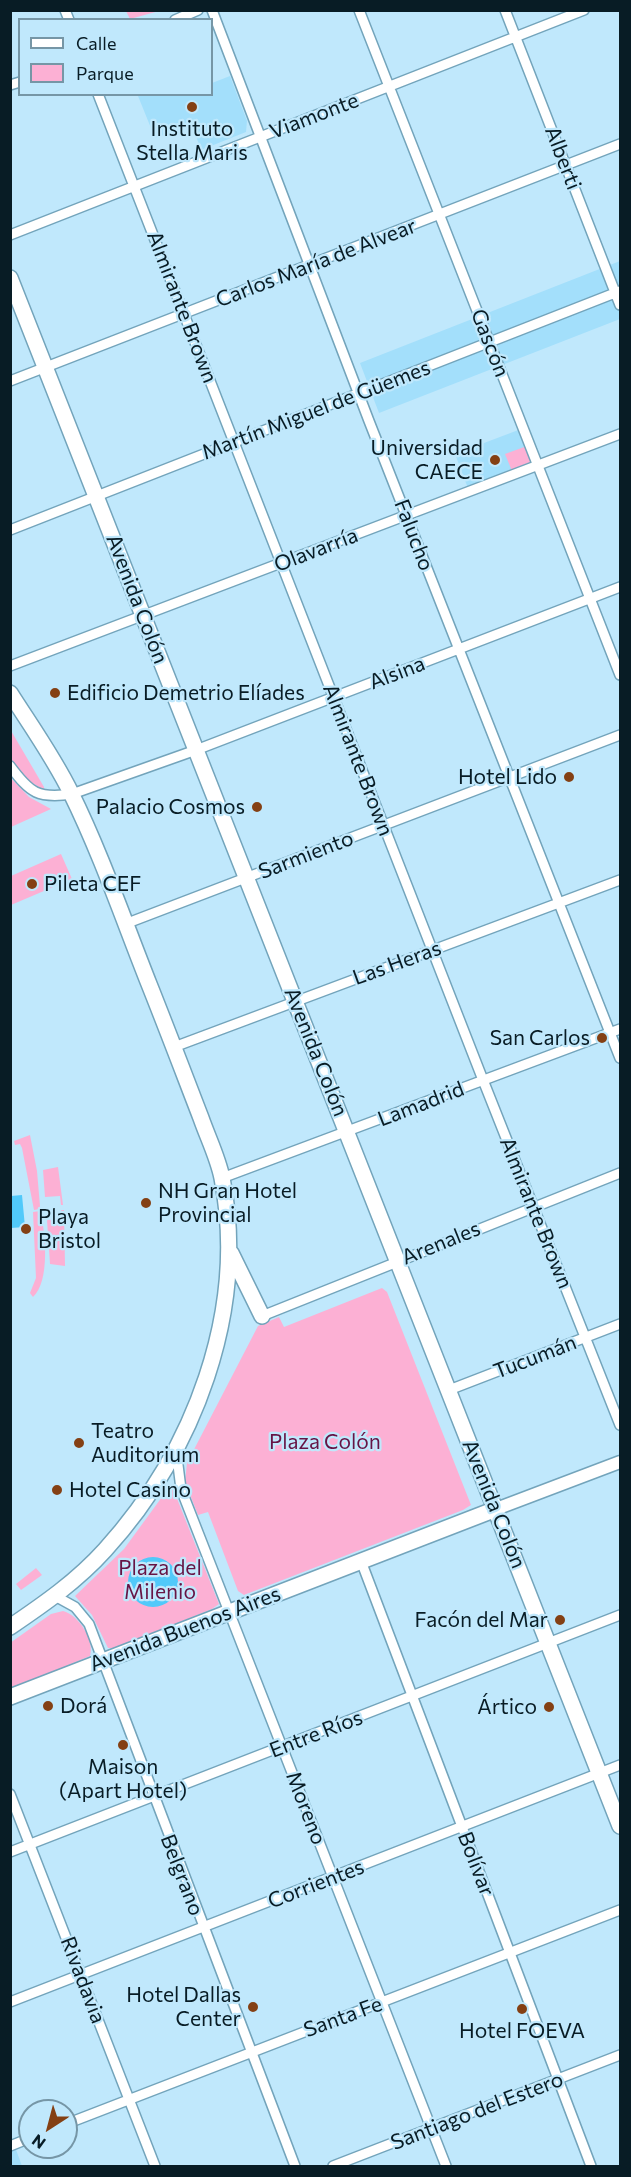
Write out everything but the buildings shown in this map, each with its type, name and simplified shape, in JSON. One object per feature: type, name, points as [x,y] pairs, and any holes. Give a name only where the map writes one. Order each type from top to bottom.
[{"type":"main road","name":"Avenida Colón","points":[[10,278],[621,1826]]},
{"type":"main road","points":[[10,693],[72,794],[174,1047],[222,1178],[229,1247],[221,1330],[204,1382],[176,1447],[116,1538],[94,1562],[55,1596],[10,1627]]},
{"type":"main road","points":[[229,1247],[262,1316]]},
{"type":"main road","name":"Avenida Buenos Aires","points":[[10,1697],[496,1509]]},
{"type":"street","points":[[180,18],[198,10]]},
{"type":"street","name":"Falucho","points":[[212,10],[406,515],[621,1058]]},
{"type":"street","name":"Gascón","points":[[359,10],[621,675]]},
{"type":"street","name":"Alberti","points":[[505,10],[618,292],[621,305]]},
{"type":"street","name":"Viamonte","points":[[10,235],[584,10]]},
{"type":"street","name":"Almirante Brown","points":[[99,96],[280,564],[621,1425]]},
{"type":"street","name":"Carlos María de Alvear","points":[[10,381],[621,144]]},
{"type":"street","name":"Martín Miguel de Güemes","points":[[10,530],[618,292]]},
{"type":"street","name":"Olavarría","points":[[11,666],[621,434]]},
{"type":"street","name":"Alsina","points":[[10,766],[27,786],[39,795],[50,797],[72,794],[196,750],[621,586]]},
{"type":"street","name":"Sarmiento","points":[[125,924],[621,735]]},
{"type":"street","name":"Las Heras","points":[[174,1047],[621,880]]},
{"type":"street","name":"Lamadrid","points":[[222,1178],[621,1029]]},
{"type":"street","name":"Arenales","points":[[262,1316],[621,1173]]},
{"type":"street","name":"Tucumán","points":[[449,1390],[621,1324]]},
{"type":"street","name":"Moreno","points":[[176,1447],[181,1489],[447,2166]]},
{"type":"street","points":[[496,1509],[621,1462]]},
{"type":"street","name":"Bolívar","points":[[361,1561],[591,2166]]},
{"type":"street","name":"Belgrano","points":[[55,1596],[68,1602],[84,1616],[295,2166]]},
{"type":"street","name":"Entre Ríos","points":[[10,1852],[621,1616]]},
{"type":"street","name":"Corrientes","points":[[10,2002],[621,1765]]},
{"type":"street","name":"Rivadavia","points":[[10,1794],[155,2166]]},
{"type":"street","name":"Santa Fe","points":[[78,2119],[250,2051],[382,2003],[621,1910]]},
{"type":"street","name":"Santiago del Estero","points":[[333,2166],[621,2055]]},
{"type":"shaded area","name":"Instituto Stella Maris","points":[[230,76],[247,121],[246,132],[201,150],[192,125],[155,138],[138,96],[213,96],[213,83]]},
{"type":"shaded area","points":[[620,261],[620,319],[379,413],[360,363]]},
{"type":"shaded area","name":"Universidad CAECE","points":[[521,429],[535,466],[469,491],[455,454]]},
{"type":"shaded area","points":[[22,1195],[25,1227],[11,1228],[11,1196]]},
{"type":"shaded area","points":[[153,1557],[167,1561],[174,1568],[178,1582],[174,1596],[167,1603],[153,1607],[139,1603],[132,1596],[128,1582],[132,1568],[139,1561]]},
{"type":"shaded area","points":[[11,2136],[22,2166],[11,2166]]},
{"type":"green space","points":[[126,11],[159,11],[134,18],[130,18]]},
{"type":"green space","points":[[527,446],[535,466],[512,471],[505,454]]},
{"type":"green space","points":[[10,729],[44,790],[27,780],[11,759]]},
{"type":"green space","points":[[10,777],[29,797],[51,809],[11,827]]},
{"type":"green space","points":[[61,854],[72,879],[11,905],[11,876]]},
{"type":"green space","points":[[30,1135],[37,1171],[40,1206],[40,1209],[34,1210],[22,1148],[20,1144],[15,1145],[14,1141]]},
{"type":"green space","points":[[58,1167],[63,1205],[61,1205],[60,1196],[45,1197],[43,1170]]},
{"type":"green space","points":[[61,1210],[64,1210],[65,1266],[50,1264],[47,1220],[62,1219]]},
{"type":"green space","points":[[40,1211],[45,1243],[44,1269],[42,1280],[33,1297],[30,1293],[36,1278],[33,1212]]},
{"type":"green space","name":"Plaza Colón","points":[[382,1288],[387,1292],[471,1505],[244,1595],[238,1591],[208,1512],[198,1515],[185,1482],[187,1463],[258,1326],[279,1317],[284,1327]]},
{"type":"green space","name":"Plaza del Milenio","points":[[170,1486],[219,1604],[212,1609],[115,1648],[108,1648],[92,1615],[75,1596],[124,1549]]},
{"type":"green space","points":[[36,1568],[42,1575],[21,1590],[16,1584]]},
{"type":"green space","points":[[63,1611],[75,1618],[84,1629],[90,1643],[90,1656],[11,1689],[10,1643],[51,1614]]},
{"type":"place","name":"Instituto Stella Maris","points":[[192,107]]},
{"type":"place","name":"Universidad CAECE","points":[[495,460]]},
{"type":"place","name":"Edificio Demetrio Elíades","points":[[55,693]]},
{"type":"place","name":"Hotel Lido","points":[[569,777]]},
{"type":"place","name":"Palacio Cosmos","points":[[257,807]]},
{"type":"place","name":"Pileta CEF","points":[[32,884]]},
{"type":"place","name":"San Carlos","points":[[602,1038]]},
{"type":"place","name":"NH Gran Hotel Provincial","points":[[146,1203]]},
{"type":"place","name":"Playa Bristol","points":[[26,1229]]},
{"type":"place","name":"Teatro Auditorium","points":[[79,1443]]},
{"type":"place","name":"Hotel Casino","points":[[57,1490]]},
{"type":"place","name":"Facón del Mar","points":[[560,1620]]},
{"type":"place","name":"Dorá","points":[[48,1706]]},
{"type":"place","name":"Ártico","points":[[549,1707]]},
{"type":"place","name":"Maison (Apart Hotel)","points":[[123,1745]]},
{"type":"place","name":"Hotel Dallas Center","points":[[253,2007]]},
{"type":"place","name":"Hotel FOEVA","points":[[522,2009]]}]
